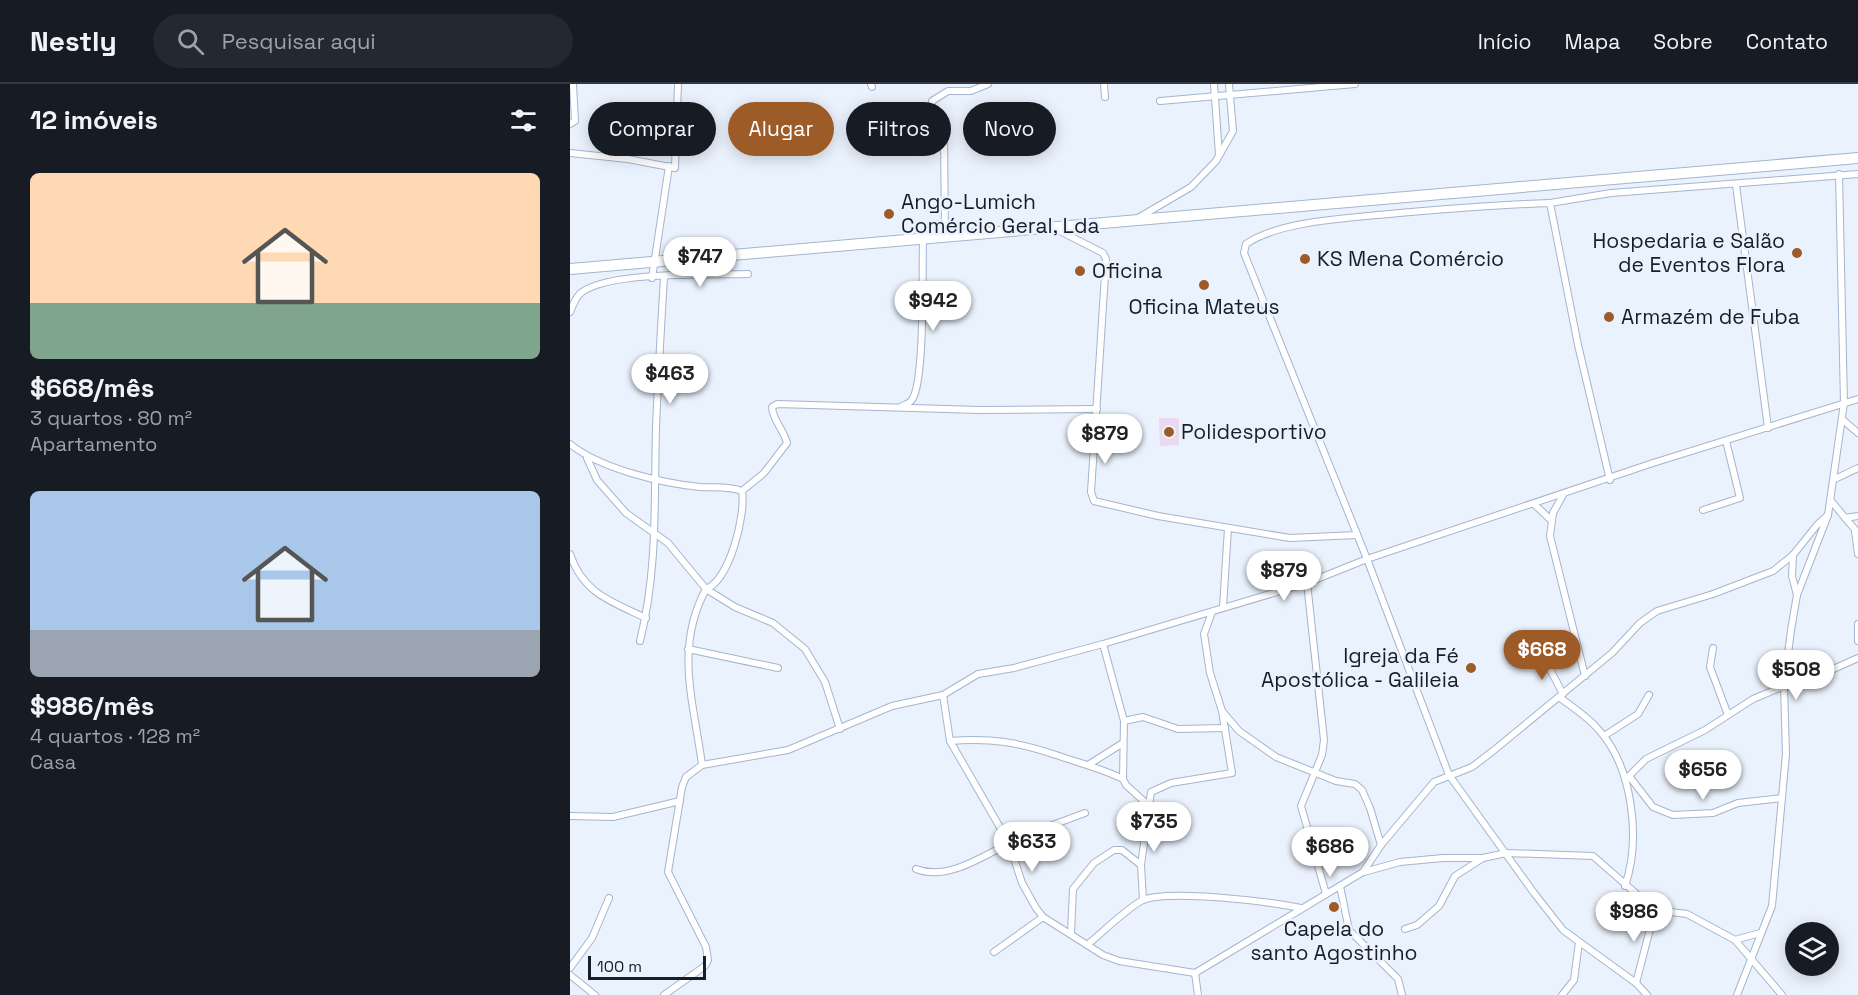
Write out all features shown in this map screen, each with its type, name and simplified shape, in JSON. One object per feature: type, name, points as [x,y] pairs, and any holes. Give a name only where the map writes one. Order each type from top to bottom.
[{"type":"main road","points":[[570,269],[1858,158]]},
{"type":"street","points":[[570,124],[575,121],[573,84]]},
{"type":"street","points":[[570,153],[675,168],[678,84]]},
{"type":"street","points":[[945,236],[944,136],[940,124],[931,111],[932,101],[947,88],[971,91],[988,84]]},
{"type":"street","points":[[1104,84],[1105,97]]},
{"type":"street","points":[[1214,84],[1219,155]]},
{"type":"street","points":[[1132,221],[1191,187],[1206,174],[1233,131],[1229,84]]},
{"type":"street","points":[[1160,101],[1355,84]]},
{"type":"street","points":[[652,278],[669,166]]},
{"type":"street","points":[[1737,995],[1772,906],[1786,754],[1784,686],[1797,595],[1828,515],[1843,420],[1845,403],[1839,174]]},
{"type":"street","points":[[1647,995],[1636,983],[1563,930],[1449,775],[1367,559],[1244,253],[1246,244],[1257,236],[1327,220],[1489,205],[1550,202],[1611,193],[1858,174]]},
{"type":"street","points":[[1737,185],[1768,428]]},
{"type":"street","points":[[1550,202],[1578,345],[1610,480]]},
{"type":"street","points":[[1326,205],[1327,220]]},
{"type":"street","points":[[1053,227],[1103,253],[1107,259],[1091,492],[1094,501],[1290,538],[1357,535]]},
{"type":"street","points":[[902,407],[915,395],[919,367],[923,238]]},
{"type":"street","points":[[570,312],[578,296],[584,291],[614,281],[748,274]]},
{"type":"street","points":[[640,641],[646,618],[656,549],[654,532],[664,277]]},
{"type":"street","points":[[664,995],[705,966],[708,960],[706,947],[668,872],[686,777],[702,765],[788,750],[892,706],[944,695],[978,674],[1014,668],[1103,644],[1307,583],[1367,559],[1858,399]]},
{"type":"street","points":[[702,765],[688,689],[688,649],[697,606],[706,589],[712,587],[730,560],[742,491],[764,473],[787,443],[784,429],[772,414],[772,407],[777,404],[980,410],[1097,409]]},
{"type":"street","points":[[1843,420],[1858,433]]},
{"type":"street","points":[[1703,510],[1740,498],[1726,441]]},
{"type":"street","points":[[570,444],[587,458],[608,466],[698,487],[742,491]]},
{"type":"street","points":[[587,458],[597,480],[626,513],[668,543],[706,589],[735,607],[773,623],[806,649],[825,682],[840,729]]},
{"type":"street","points":[[1835,479],[1858,468]]},
{"type":"street","points":[[1563,495],[1551,520],[1550,536],[1585,676]]},
{"type":"street","points":[[1831,501],[1856,532],[1858,554]]},
{"type":"street","points":[[1534,504],[1551,520]]},
{"type":"street","points":[[1363,872],[1381,845],[1424,792],[1449,775],[1472,767],[1612,653],[1640,623],[1657,611],[1713,594],[1773,571],[1793,555],[1828,515]]},
{"type":"street","points":[[1845,518],[1858,516]]},
{"type":"street","points":[[1223,607],[1228,528]]},
{"type":"street","points":[[570,554],[584,583],[608,600],[646,618]]},
{"type":"street","points":[[1793,555],[1792,576],[1797,595]]},
{"type":"street","points":[[1307,583],[1324,740],[1322,755],[1301,806],[1326,894]]},
{"type":"street","points":[[1143,900],[1141,865],[1150,792],[1155,788],[1232,773],[1222,711],[1210,673],[1204,634],[1212,612]]},
{"type":"street","points":[[1858,624],[1858,641]]},
{"type":"street","points":[[1103,644],[1124,721],[1123,779],[1126,785],[1147,804]]},
{"type":"street","points":[[1713,648],[1710,667],[1728,715]]},
{"type":"street","points":[[688,649],[778,668]]},
{"type":"street","points":[[1544,658],[1561,696],[1604,736],[1627,778],[1653,807],[1673,815],[1713,813],[1738,803],[1782,798]]},
{"type":"street","points":[[1627,778],[1646,759],[1705,730],[1753,699],[1784,686],[1811,679],[1858,658]]},
{"type":"street","points":[[944,695],[950,741],[1009,843],[1022,883],[1043,917],[1103,955],[1119,961],[1195,973],[1363,872],[1400,862],[1443,858],[1483,858],[1506,853],[1593,856],[1655,910],[1687,914],[1735,940],[1782,995]]},
{"type":"street","points":[[1604,736],[1638,714],[1649,695]]},
{"type":"street","points":[[1222,711],[1239,731],[1276,757],[1316,770],[1336,781],[1355,784],[1362,790],[1381,845]]},
{"type":"street","points":[[1124,721],[1143,717],[1178,729],[1225,728]]},
{"type":"street","points":[[950,741],[986,738],[1015,742],[1088,765],[1123,779]]},
{"type":"street","points":[[1088,765],[1123,743]]},
{"type":"street","points":[[1625,886],[1632,865],[1635,844],[1627,778]]},
{"type":"street","points":[[570,816],[621,816],[680,801]]},
{"type":"street","points":[[916,869],[929,873],[959,867],[1009,843],[1085,813]]},
{"type":"street","points":[[1071,933],[1073,889],[1094,863],[1114,850],[1122,850],[1141,865]]},
{"type":"street","points":[[1405,929],[1417,925],[1439,906],[1455,876],[1483,858]]},
{"type":"street","points":[[1340,886],[1349,930],[1398,979],[1402,995]]},
{"type":"street","points":[[1088,944],[1143,900],[1200,897],[1302,908]]},
{"type":"street","points":[[570,968],[592,938],[609,898]]},
{"type":"street","points":[[1636,983],[1655,910]]},
{"type":"street","points":[[994,952],[1043,917]]},
{"type":"street","points":[[1735,940],[1760,933]]},
{"type":"street","points":[[1562,995],[1574,980],[1579,942]]},
{"type":"street","points":[[1195,973],[1198,995]]},
{"type":"street","points":[[570,975],[595,995]]},
{"type":"shaded area","name":"Polidesportivo","points":[[1159,418],[1179,418],[1179,445],[1160,446]]},
{"type":"place","name":"Ango-Lumich Comércio Geral, Lda","points":[[889,214]]},
{"type":"place","name":"Hospedaria e Salão de Eventos Flora","points":[[1797,253]]},
{"type":"place","name":"KS Mena Comércio","points":[[1305,259]]},
{"type":"place","name":"Oficina","points":[[1080,271]]},
{"type":"place","name":"Oficina Mateus","points":[[1204,285]]},
{"type":"place","name":"Armazém de Fuba","points":[[1609,317]]},
{"type":"place","name":"Polidesportivo","points":[[1169,432]]},
{"type":"place","name":"Igreja da Fé Apostólica - Galileia","points":[[1471,668]]},
{"type":"place","name":"Capela do santo Agostinho","points":[[1334,907]]}]
